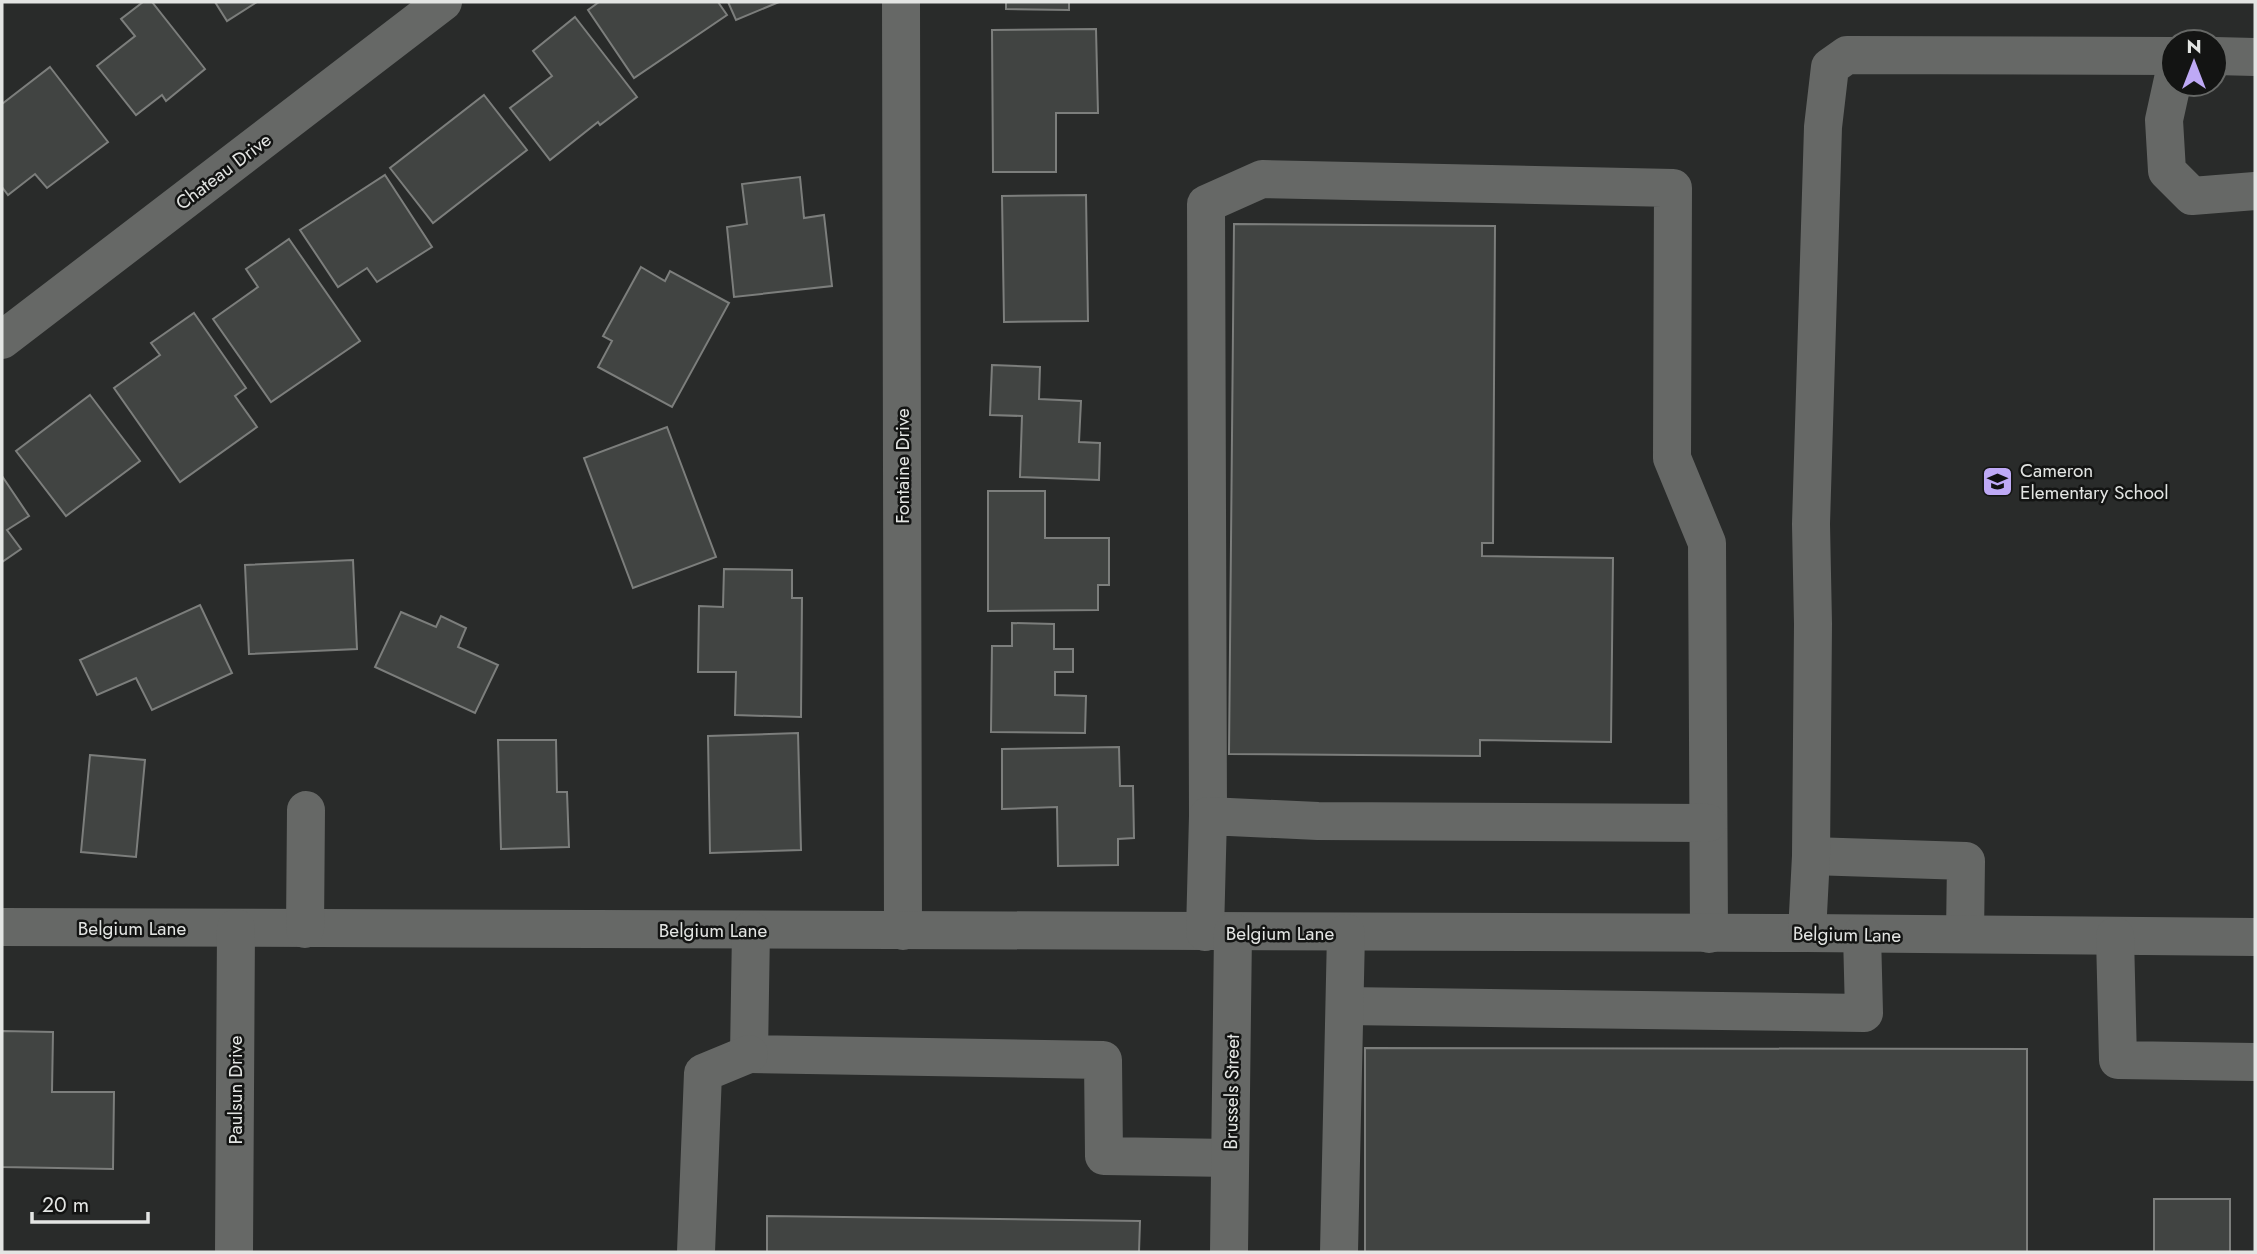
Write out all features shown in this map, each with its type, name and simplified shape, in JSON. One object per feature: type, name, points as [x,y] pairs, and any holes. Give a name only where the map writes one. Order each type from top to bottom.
[{"type":"street","name":"Chateau Drive","points":[[2,340],[443,2]]},
{"type":"street","name":"Fontaine Drive","points":[[901,2],[903,931]]},
{"type":"street","points":[[1807,933],[1811,856],[1811,510],[1823,128],[1830,67],[1847,55],[2159,56]]},
{"type":"street","points":[[2229,56],[2255,57]]},
{"type":"street","points":[[2169,98],[2164,120],[2167,171],[2192,196],[2255,191]]},
{"type":"street","name":"Brussels Street","points":[[1229,1252],[1230,1158],[1219,932],[1208,816],[1206,204],[1262,179],[1673,188],[1672,458],[1707,543],[1708,824]]},
{"type":"street","points":[[305,929],[306,810]]},
{"type":"street","points":[[1208,816],[1318,821],[1708,824],[1709,934]]},
{"type":"street","points":[[1811,856],[1966,861],[1965,934]]},
{"type":"street","name":"Belgium Lane","points":[[2,927],[2255,937]]},
{"type":"street","name":"Paulsun Drive","points":[[234,1252],[236,928]]},
{"type":"street","points":[[749,1054],[751,930]]},
{"type":"street","points":[[1339,1252],[1346,933]]},
{"type":"street","points":[[1345,1006],[1864,1013],[1862,934]]},
{"type":"street","points":[[2115,936],[2118,1060],[2255,1062]]},
{"type":"street","points":[[696,1252],[703,1073],[749,1054],[1103,1060],[1104,1156],[1230,1158]]},
{"type":"building","points":[[143,2],[152,2],[205,69],[166,101],[162,95],[136,115],[97,66],[135,36],[121,19]]},
{"type":"building","points":[[215,2],[257,2],[227,21]]},
{"type":"building","points":[[599,2],[718,2],[727,15],[634,78],[588,10]]},
{"type":"building","points":[[728,2],[779,2],[736,20]]},
{"type":"building","points":[[1006,2],[1069,2],[1069,10],[1006,9]]},
{"type":"building","points":[[575,17],[637,97],[600,125],[598,122],[550,160],[510,108],[552,76],[533,51]]},
{"type":"building","points":[[1096,29],[1098,113],[1056,113],[1056,172],[993,172],[992,30]]},
{"type":"building","points":[[50,67],[108,142],[47,188],[35,174],[8,195],[2,187],[2,104]]},
{"type":"building","points":[[484,95],[527,150],[433,223],[390,168]]},
{"type":"building","points":[[385,175],[432,247],[377,282],[367,268],[338,287],[300,230]]},
{"type":"building","points":[[800,177],[804,218],[824,215],[832,286],[734,297],[727,227],[747,224],[742,184]]},
{"type":"building","points":[[1086,195],[1088,321],[1004,322],[1002,196]]},
{"type":"building","points":[[1234,224],[1495,226],[1493,543],[1482,543],[1482,556],[1613,558],[1611,742],[1480,740],[1480,756],[1229,754]]},
{"type":"building","points":[[289,239],[360,341],[271,402],[213,319],[258,287],[246,269]]},
{"type":"building","points":[[641,267],[665,281],[670,271],[729,303],[672,407],[598,367],[612,341],[603,336]]},
{"type":"building","points":[[194,313],[246,388],[235,396],[257,427],[180,482],[114,388],[160,355],[151,343]]},
{"type":"building","points":[[992,365],[1040,367],[1039,399],[1081,401],[1079,442],[1100,443],[1099,480],[1020,477],[1022,416],[990,415]]},
{"type":"building","points":[[90,395],[140,461],[66,516],[16,451]]},
{"type":"building","points":[[667,427],[716,557],[633,588],[584,458]]},
{"type":"building","points":[[2,476],[29,516],[7,530],[21,549],[2,562]]},
{"type":"building","points":[[988,491],[1045,491],[1045,538],[1109,538],[1109,585],[1098,585],[1098,610],[988,611]]},
{"type":"building","points":[[353,560],[357,649],[249,654],[245,565]]},
{"type":"building","points":[[724,569],[792,570],[792,598],[802,598],[801,717],[735,715],[736,672],[698,672],[699,606],[723,607]]},
{"type":"building","points":[[200,605],[232,673],[152,710],[136,678],[97,695],[80,660]]},
{"type":"building","points":[[401,612],[436,627],[441,616],[466,628],[458,647],[498,665],[475,713],[375,667]]},
{"type":"building","points":[[1012,623],[1054,624],[1054,649],[1073,649],[1073,672],[1055,672],[1055,695],[1086,696],[1085,733],[991,732],[992,646],[1012,646]]},
{"type":"building","points":[[798,733],[801,850],[710,853],[708,736]]},
{"type":"building","points":[[498,740],[556,740],[557,792],[567,792],[569,847],[501,849]]},
{"type":"building","points":[[1119,747],[1120,786],[1133,786],[1134,838],[1118,839],[1118,865],[1058,866],[1057,807],[1002,809],[1002,749]]},
{"type":"building","points":[[90,755],[145,760],[136,857],[81,852]]},
{"type":"building","points":[[2,1031],[53,1032],[52,1092],[114,1092],[113,1169],[2,1167]]},
{"type":"building","points":[[1365,1048],[2027,1049],[2027,1252],[1365,1252]]},
{"type":"building","points":[[2154,1199],[2230,1199],[2230,1252],[2154,1252]]},
{"type":"building","points":[[767,1216],[1140,1221],[1139,1252],[767,1252]]},
{"type":"place","name":"Cameron Elementary School","points":[[1997,481]]}]
